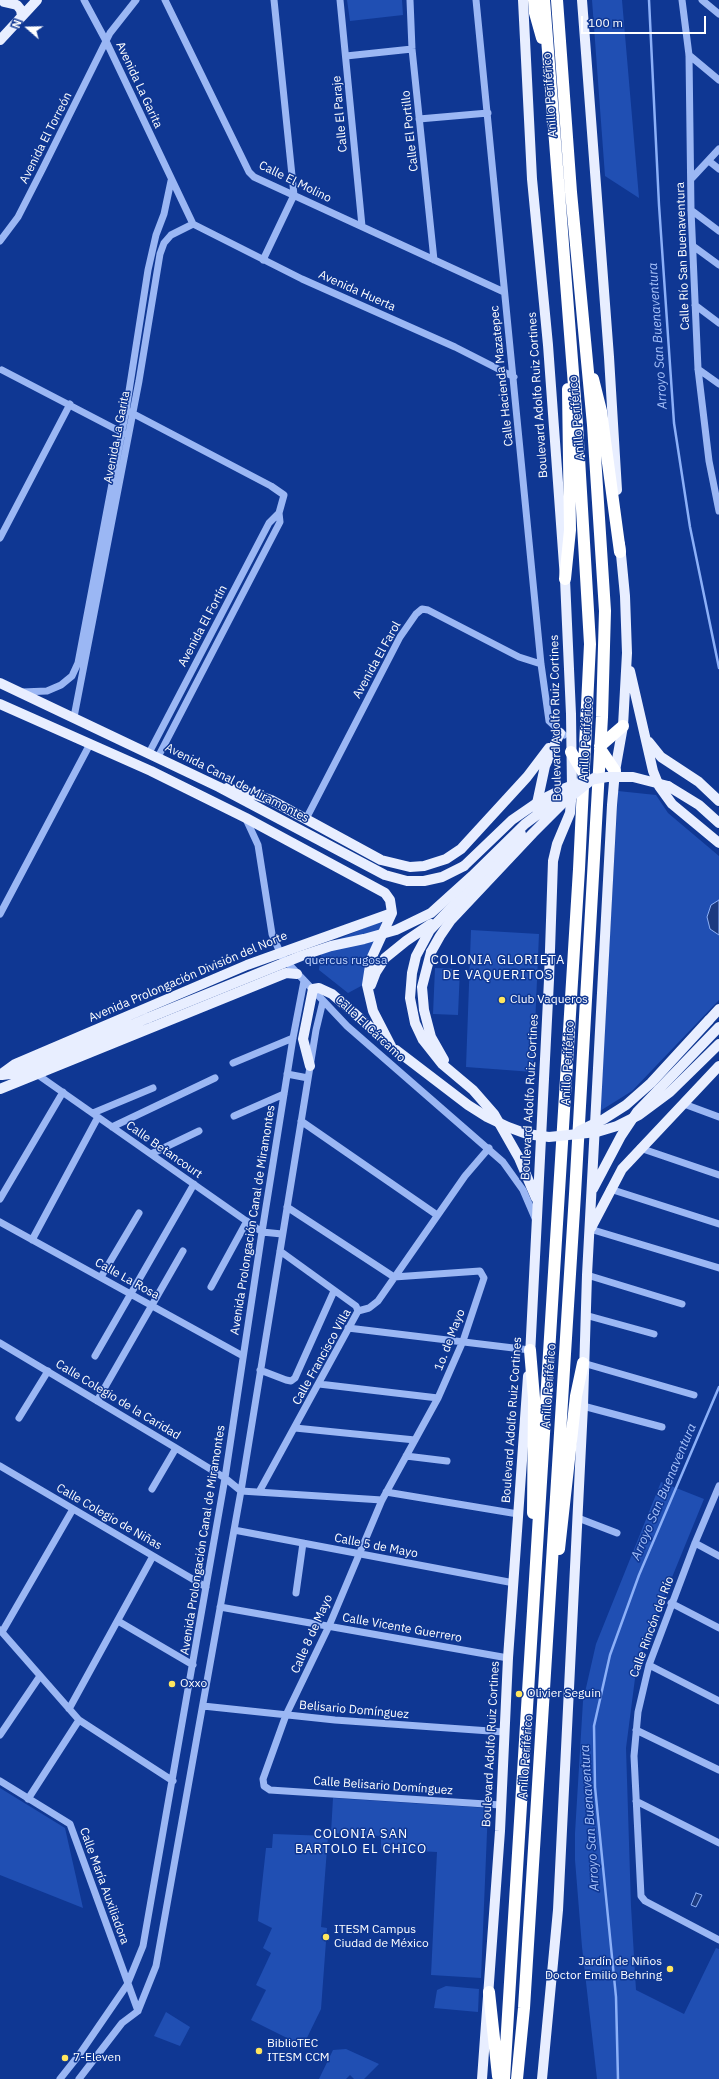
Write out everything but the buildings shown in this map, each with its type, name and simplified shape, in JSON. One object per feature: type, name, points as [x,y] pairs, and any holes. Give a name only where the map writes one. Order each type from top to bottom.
[{"type":"highway","points":[[534,0],[535,13],[549,61]]},
{"type":"highway","name":"Anillo Periférico","points":[[504,2079],[537,1546],[589,776],[590,644],[569,312],[544,0]]},
{"type":"highway","name":"Anillo Periférico","points":[[517,2079],[524,2008],[550,1585],[600,748],[605,610],[557,0]]},
{"type":"highway","points":[[564,579],[570,530],[567,428],[569,312]]},
{"type":"highway","points":[[587,366],[600,400],[620,552]]},
{"type":"highway","points":[[615,771],[600,748],[623,726]]},
{"type":"highway","points":[[571,752],[589,776],[573,791]]},
{"type":"highway","points":[[530,1350],[534,1398],[532,1493],[537,1546]]},
{"type":"highway","points":[[550,1585],[561,1539],[576,1396],[583,1363]]},
{"type":"highway","points":[[489,1992],[499,2079]]},
{"type":"main road","name":"Boulevard Adolfo Ruiz Cortines","points":[[482,2079],[501,1805],[508,1658],[530,1350],[549,980],[552,861],[557,844],[570,813],[573,791],[571,714],[564,579],[548,345],[532,179],[523,0]]},
{"type":"main road","points":[[542,2079],[558,1910],[584,1406],[583,1363],[591,1192],[615,771],[623,726],[627,653],[625,596],[620,552],[609,356],[582,0]]},
{"type":"main road","points":[[6,2],[22,7],[34,3]]},
{"type":"main road","points":[[6,2],[16,5],[22,16]]},
{"type":"main road","points":[[0,40],[34,3]]},
{"type":"main road","points":[[627,653],[631,680],[653,771],[663,793],[672,804],[719,843]]},
{"type":"main road","name":"Avenida Canal de Miramontes","points":[[0,683],[219,787],[378,872],[392,878],[416,881],[433,880],[451,874],[464,866],[503,828],[532,806],[589,776],[633,777],[660,784],[689,798],[718,822]]},
{"type":"main road","points":[[0,704],[90,744],[246,818],[382,891],[390,900],[392,913],[375,950],[369,969],[367,985],[369,1001],[377,1021],[393,1048]]},
{"type":"main road","points":[[537,1202],[519,1158],[494,1114],[480,1097],[435,1056],[423,1040],[415,1023],[411,1006],[411,990],[416,956],[424,938],[437,921],[527,826],[537,802],[548,758],[571,714]]},
{"type":"main road","points":[[219,787],[242,791],[262,797],[376,857],[391,863],[417,867],[438,863],[460,849],[527,776],[560,733]]},
{"type":"main road","points":[[646,739],[661,757],[703,785],[719,801]]},
{"type":"main road","points":[[458,1078],[437,1047],[426,1020],[422,987],[431,952],[451,920],[573,791]]},
{"type":"main road","points":[[0,1076],[18,1073],[301,956],[331,946],[396,930],[431,912],[472,876],[525,824],[549,806],[573,791]]},
{"type":"main road","name":"Avenida Prolongación División del Norte","points":[[0,1076],[15,1064],[279,952],[392,913]]},
{"type":"main road","points":[[369,1001],[373,979],[385,958],[406,941],[437,921]]},
{"type":"main road","points":[[263,959],[270,966],[270,979]]},
{"type":"main road","points":[[0,1089],[38,1075],[286,973],[301,977]]},
{"type":"main road","points":[[310,1066],[303,1039],[312,989],[319,988],[332,994],[393,1048],[468,1105],[508,1127],[527,1134],[549,1137],[570,1136],[604,1130],[639,1115],[670,1092],[719,1044]]},
{"type":"main road","points":[[570,1136],[604,1119],[626,1105],[650,1083],[719,1009]]},
{"type":"main road","points":[[591,1192],[621,1136],[637,1112],[719,1027]]},
{"type":"main road","points":[[590,1229],[622,1169],[640,1148],[719,1066]]},
{"type":"street","name":"Avenida La Garita","points":[[20,692],[34,693],[54,688],[67,681],[75,671],[79,660],[122,432],[129,412],[162,248],[171,235],[193,224],[171,181],[106,41],[84,0]]},
{"type":"street","name":"Avenida El Torreón","points":[[0,241],[18,217],[110,33],[136,0]]},
{"type":"street","name":"Calle El Molino","points":[[165,0],[249,172],[254,177],[504,292]]},
{"type":"street","points":[[263,260],[294,195],[274,0]]},
{"type":"street","name":"Calle El Paraje","points":[[340,0],[362,226]]},
{"type":"street","name":"Calle El Portillo","points":[[410,0],[412,49],[434,260]]},
{"type":"street","name":"Calle Hacienda Mazatepec","points":[[476,0],[541,664],[549,721],[560,733],[571,739]]},
{"type":"street","name":"Calle Río San Buenaventura","points":[[682,0],[689,55],[692,178],[691,210],[698,369],[709,461],[719,511]]},
{"type":"street","points":[[702,0],[719,14]]},
{"type":"street","points":[[346,56],[412,49]]},
{"type":"street","points":[[689,55],[719,80]]},
{"type":"street","points":[[420,119],[488,113]]},
{"type":"street","points":[[692,178],[719,149]]},
{"type":"street","points":[[709,161],[719,169]]},
{"type":"street","name":"Avenida La Garita","points":[[74,717],[128,436],[129,412],[148,270],[164,214],[171,181]]},
{"type":"street","points":[[691,210],[719,231]]},
{"type":"street","name":"Avenida Huerta","points":[[193,224],[263,260],[449,345],[514,377]]},
{"type":"street","points":[[693,246],[719,265]]},
{"type":"street","points":[[695,306],[719,323]]},
{"type":"street","points":[[698,369],[719,384]]},
{"type":"street","points":[[2,370],[70,404],[128,436]]},
{"type":"street","points":[[0,538],[70,404]]},
{"type":"street","name":"Avenida El Fortín","points":[[129,412],[280,491],[284,495],[279,513],[280,522],[153,755]]},
{"type":"street","name":"Avenida El Farol","points":[[306,819],[400,638],[416,614],[422,609],[428,610],[514,654],[541,664]]},
{"type":"street","points":[[0,914],[90,744]]},
{"type":"street","name":"Calle El Cárcamo","points":[[246,818],[258,845],[272,934],[279,952],[347,1026],[489,1148],[503,1162],[517,1180],[528,1201],[536,1222]]},
{"type":"street","name":"Avenida Prolongación Canal de Miramontes","points":[[60,2079],[79,2055],[127,1985],[143,1946],[225,1478],[293,1038],[301,977]]},
{"type":"street","points":[[79,2079],[122,2023],[138,2011],[156,1966],[162,1940],[241,1490],[316,1030],[324,1001]]},
{"type":"street","points":[[234,1064],[293,1038]]},
{"type":"street","points":[[287,1074],[308,1078]]},
{"type":"street","name":"Calle Betancourt","points":[[38,1075],[262,1232]]},
{"type":"street","points":[[112,1127],[215,1078]]},
{"type":"street","points":[[32,1240],[96,1115],[153,1088]]},
{"type":"street","points":[[0,1200],[62,1092]]},
{"type":"street","points":[[234,1116],[284,1094]]},
{"type":"street","points":[[684,1104],[719,1117]]},
{"type":"street","points":[[301,1121],[437,1215]]},
{"type":"street","points":[[151,1154],[199,1131]]},
{"type":"street","name":"Calle Francisco Villa","points":[[259,1492],[358,1311],[370,1308],[378,1301],[465,1176],[489,1148]]},
{"type":"street","points":[[640,1148],[719,1175]]},
{"type":"street","points":[[95,1356],[194,1184]]},
{"type":"street","points":[[610,1189],[719,1224]]},
{"type":"street","points":[[287,1207],[394,1277]]},
{"type":"street","points":[[101,1277],[139,1213]]},
{"type":"street","points":[[211,1287],[247,1221]]},
{"type":"street","name":"Calle La Rosa","points":[[0,1222],[243,1356]]},
{"type":"street","points":[[590,1229],[719,1268]]},
{"type":"street","points":[[262,1232],[282,1234]]},
{"type":"street","points":[[97,1401],[153,1306],[183,1251]]},
{"type":"street","points":[[280,1251],[356,1306],[358,1311]]},
{"type":"street","name":"1o. de Mayo","points":[[386,1492],[438,1398],[463,1341],[484,1278],[480,1271],[394,1277]]},
{"type":"street","points":[[587,1275],[682,1304]]},
{"type":"street","points":[[260,1370],[286,1380],[291,1381],[295,1378],[334,1291]]},
{"type":"street","points":[[585,1315],[654,1334]]},
{"type":"street","points":[[348,1328],[530,1350]]},
{"type":"street","name":"Calle Colegio de la Caridad","points":[[0,1343],[176,1448],[225,1478],[241,1490]]},
{"type":"street","points":[[583,1363],[694,1395]]},
{"type":"street","points":[[20,1418],[48,1371]]},
{"type":"street","points":[[318,1384],[438,1398]]},
{"type":"street","points":[[584,1406],[662,1427]]},
{"type":"street","points":[[295,1428],[415,1440]]},
{"type":"street","points":[[152,1489],[176,1448]]},
{"type":"street","points":[[406,1456],[447,1461]]},
{"type":"street","name":"Calle Colegio de Niñas","points":[[0,1466],[206,1587]]},
{"type":"street","name":"Calle Rincón del Río","points":[[719,1487],[671,1603],[649,1665],[641,1691],[634,1756],[639,1891],[645,1901],[719,1940]]},
{"type":"street","points":[[241,1490],[382,1500]]},
{"type":"street","points":[[386,1492],[518,1514]]},
{"type":"street","name":"Calle 8 de Mayo","points":[[264,1786],[263,1779],[286,1715],[329,1626],[386,1492]]},
{"type":"street","points":[[73,1509],[1,1631],[78,1720],[173,1781]]},
{"type":"street","points":[[578,1518],[617,1533]]},
{"type":"street","name":"Calle 5 de Mayo","points":[[234,1530],[514,1582]]},
{"type":"street","points":[[296,1593],[303,1543]]},
{"type":"street","points":[[695,1543],[719,1556]]},
{"type":"street","points":[[69,1709],[153,1556]]},
{"type":"street","points":[[671,1603],[719,1628]]},
{"type":"street","name":"Calle Vicente Guerrero","points":[[220,1607],[508,1658]]},
{"type":"street","points":[[118,1621],[193,1665]]},
{"type":"street","points":[[649,1665],[719,1701]]},
{"type":"street","points":[[0,1735],[40,1676]]},
{"type":"street","name":"Belisario Domínguez","points":[[203,1706],[335,1720],[504,1732]]},
{"type":"street","points":[[28,1798],[78,1720]]},
{"type":"street","points":[[636,1730],[719,1770]]},
{"type":"street","name":"Calle María Auxiliadora","points":[[0,1781],[70,1824],[127,1985],[138,2011]]},
{"type":"street","name":"Calle Belisario Domínguez","points":[[264,1786],[270,1790],[501,1805]]},
{"type":"street","points":[[636,1801],[719,1843]]},
{"type":"green space","points":[[347,0],[402,0],[403,15],[350,21]]},
{"type":"green space","points":[[592,0],[622,0],[639,198],[605,176]]},
{"type":"green space","points":[[618,791],[656,795],[668,813],[719,856],[719,1000],[632,1091],[600,1111]]},
{"type":"green space","name":"quercus rugosa","points":[[381,921],[382,929],[363,985],[348,993],[319,970],[322,946]]},
{"type":"green space","name":"Club Vaqueros","points":[[471,930],[539,934],[533,1072],[466,1067]]},
{"type":"green space","points":[[435,968],[460,969],[458,1015],[433,1014]]},
{"type":"green space","points":[[661,1482],[704,1499],[637,1663],[626,1748],[631,1906],[636,1990],[684,2014],[716,1948],[719,1949],[719,2079],[597,2079],[582,1947],[575,1860],[575,1833],[583,1701],[596,1644]]},
{"type":"green space","points":[[0,1788],[65,1828],[83,1908],[0,1875]]},
{"type":"green space","points":[[333,1798],[488,1808],[481,1978],[431,1975],[437,1852],[381,1849],[381,1836],[331,1833]]},
{"type":"green space","points":[[273,1834],[328,1836],[321,1927],[327,1928],[321,2009],[303,2046],[251,2020],[266,1990],[256,1985],[271,1953],[263,1948],[272,1928],[258,1921],[266,1848],[272,1848]]},
{"type":"green space","points":[[446,1986],[479,1989],[478,2012],[434,2008],[437,1990]]},
{"type":"green space","points":[[166,2012],[190,2027],[180,2046],[154,2036]]},
{"type":"green space","points":[[346,2049],[379,2064],[364,2079],[354,2079],[350,2075],[346,2079],[319,2079],[333,2050]]},
{"type":"shaded area","points":[[719,900],[719,935],[710,929],[707,917],[711,905]]},
{"type":"shaded area","points":[[696,1893],[702,1895],[696,1907],[691,1905]]},
{"type":"waterway","name":"Arroyo San Buenaventura","points":[[649,0],[659,205],[674,423],[690,527],[719,668]]},
{"type":"waterway","name":"Arroyo San Buenaventura","points":[[618,2079],[616,1997],[595,1787],[594,1726],[610,1655],[639,1575],[719,1387]]},
{"type":"place","name":"Club Vaqueros","points":[[502,1000]]},
{"type":"place","name":"Oxxo","points":[[172,1684]]},
{"type":"place","name":"Olivier Seguin","points":[[519,1694]]},
{"type":"place","name":"ITESM Campus Ciudad de México","points":[[326,1937]]},
{"type":"place","name":"Jardín de Niños Doctor Emilio Behring","points":[[670,1969]]},
{"type":"place","name":"BiblioTEC ITESM CCM","points":[[259,2051]]},
{"type":"place","name":"7-Eleven","points":[[65,2058]]},
{"type":"district","name":"COLONIA GLORIETA DE VAQUERITOS","points":[[498,968]]},
{"type":"district","name":"COLONIA SAN BARTOLO EL CHICO","points":[[361,1842]]}]
